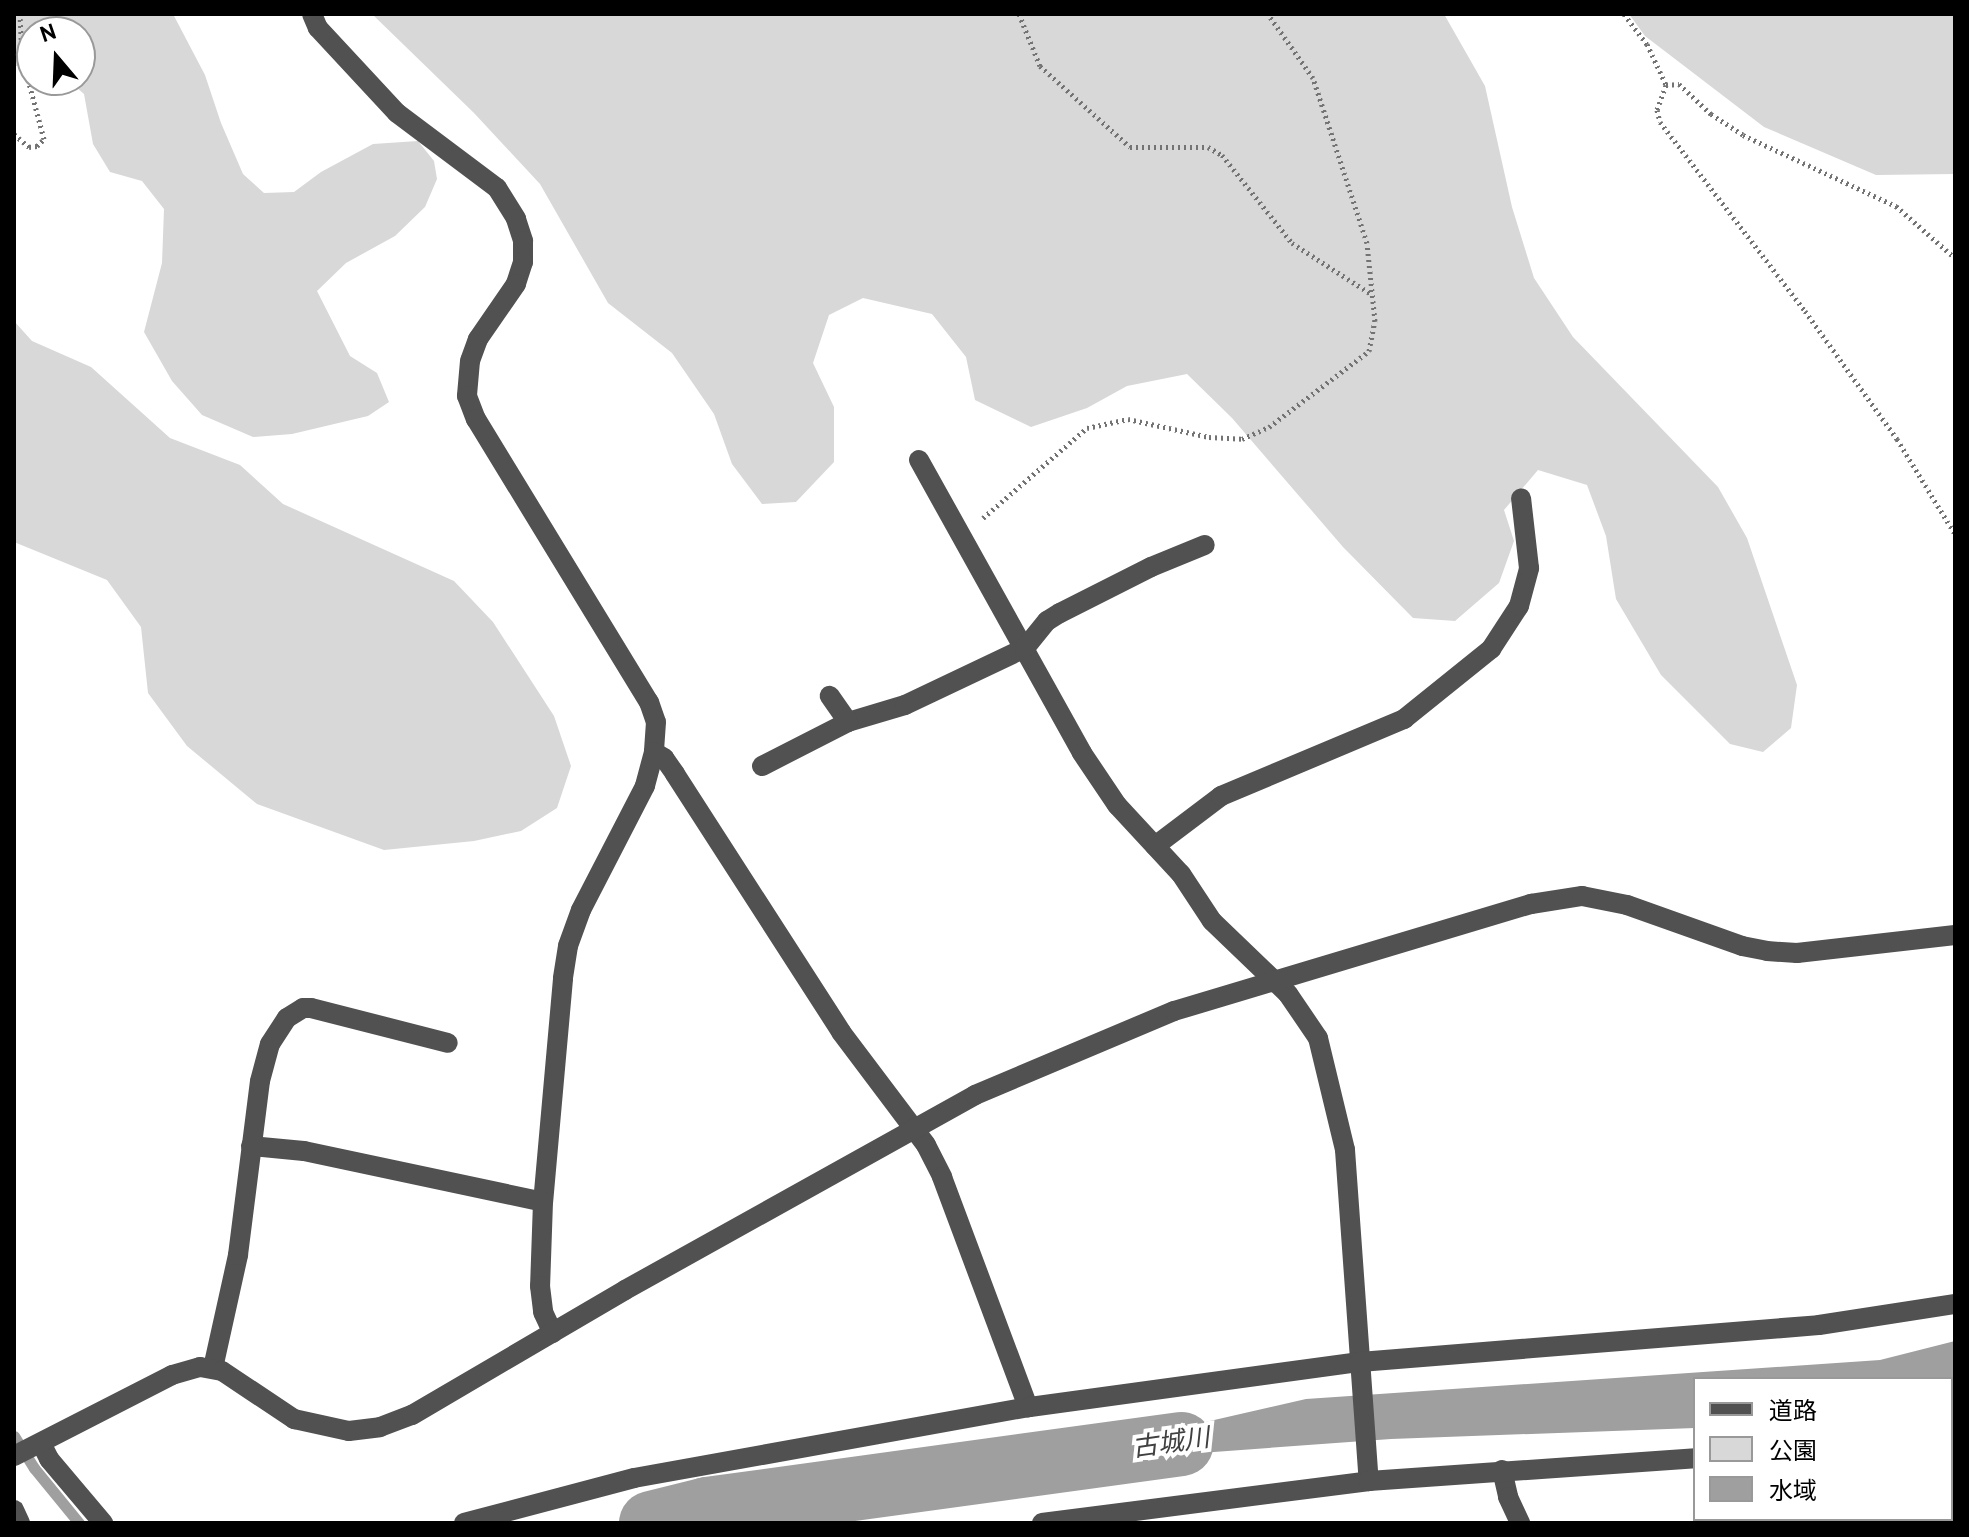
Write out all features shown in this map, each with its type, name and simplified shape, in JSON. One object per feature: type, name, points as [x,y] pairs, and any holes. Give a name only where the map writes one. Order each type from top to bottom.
[{"type":"street","points":[[312,14],[318,28],[397,113],[497,188],[516,219],[523,241],[523,262],[516,284],[478,339],[470,361],[467,396],[476,419],[649,702],[656,722],[654,752],[645,786],[581,910],[568,946],[543,1202],[540,1286],[543,1312],[553,1333]]},
{"type":"street","points":[[919,460],[1082,753],[1117,805],[1181,874],[1212,921],[1288,994],[1318,1038],[1345,1150],[1368,1476]]},
{"type":"street","points":[[1155,846],[1221,796],[1404,719],[1491,649],[1519,606],[1529,568],[1521,498]]},
{"type":"street","points":[[762,766],[848,722],[905,705],[1025,648],[1047,621],[1060,613],[1151,567],[1205,545]]},
{"type":"street","points":[[830,696],[848,722]]},
{"type":"street","points":[[654,752],[670,766],[841,1032],[914,1129],[942,1177],[1028,1407]]},
{"type":"street","points":[[29,1449],[172,1375],[200,1367],[213,1368],[294,1419],[349,1431],[380,1427],[412,1415],[975,1095],[1174,1011],[1559,897],[1582,896],[1627,905],[1742,946],[1767,951],[1797,953],[1955,935]]},
{"type":"street","points":[[213,1368],[229,1310],[260,1081],[270,1044],[295,1011],[311,1008],[448,1043]]},
{"type":"street","points":[[251,1146],[304,1151],[543,1202]]},
{"type":"street","points":[[464,1523],[634,1478],[1028,1407],[1360,1370],[1819,1325],[1955,1304]]},
{"type":"street","points":[[29,1449],[49,1459],[103,1523]]},
{"type":"street","points":[[1042,1523],[1368,1476],[1693,1458]]},
{"type":"street","points":[[1502,1470],[1508,1497],[1520,1523]]},
{"type":"street","points":[[14,1510],[20,1523]]},
{"type":"path","points":[[14,134],[29,147],[37,146],[44,139],[22,57],[20,14]]},
{"type":"path","points":[[1019,14],[1040,66],[1130,147],[1208,147],[1222,155],[1292,243],[1371,294]]},
{"type":"path","points":[[961,538],[1087,428],[1128,419],[1226,440],[1242,439],[1269,427],[1369,351],[1375,321],[1367,243],[1313,78],[1268,14]]},
{"type":"path","points":[[1624,14],[1647,44],[1666,85],[1657,110],[1660,122],[1805,311],[1897,439],[1955,534]]},
{"type":"path","points":[[1666,85],[1679,84],[1711,114],[1743,135],[1896,206],[1955,258]]},
{"type":"green space","points":[[14,14],[173,14],[205,75],[243,174],[264,193],[294,192],[321,172],[373,144],[418,141],[434,161],[437,179],[425,207],[395,236],[346,263],[317,291],[350,356],[377,373],[389,402],[368,416],[292,434],[253,437],[202,415],[172,381],[144,332],[162,263],[164,209],[142,181],[110,172],[93,144],[84,96],[96,96],[96,16],[16,16],[14,66]]},
{"type":"green space","points":[[372,14],[1444,14],[1485,86],[1512,207],[1534,278],[1573,337],[1718,487],[1747,538],[1797,685],[1791,728],[1763,752],[1730,744],[1661,675],[1616,599],[1606,536],[1587,485],[1538,470],[1504,510],[1514,541],[1499,583],[1455,621],[1413,618],[1343,547],[1232,418],[1187,374],[1127,386],[1087,408],[1031,427],[975,400],[966,357],[932,314],[863,298],[829,315],[813,363],[834,407],[834,462],[796,502],[762,504],[732,464],[714,414],[672,353],[608,303],[540,184],[474,113]]},
{"type":"green space","points":[[1629,14],[1955,14],[1955,174],[1876,175],[1764,127],[1645,36]]},
{"type":"green space","points":[[14,321],[32,341],[91,367],[170,438],[240,465],[283,504],[454,581],[493,622],[554,716],[571,766],[557,808],[521,831],[474,841],[384,850],[257,804],[187,746],[148,693],[141,627],[107,580],[14,542]]},
{"type":"water","points":[[1955,1341],[1955,1398],[1953,1377],[1693,1377],[1693,1428],[1391,1439],[1159,1456],[1057,1456],[1306,1399],[1880,1360]]},
{"type":"waterway","points":[[14,1436],[34,1468],[79,1523]]},
{"type":"waterway","name":"古城川","points":[[651,1523],[707,1509],[1182,1444]]}]
